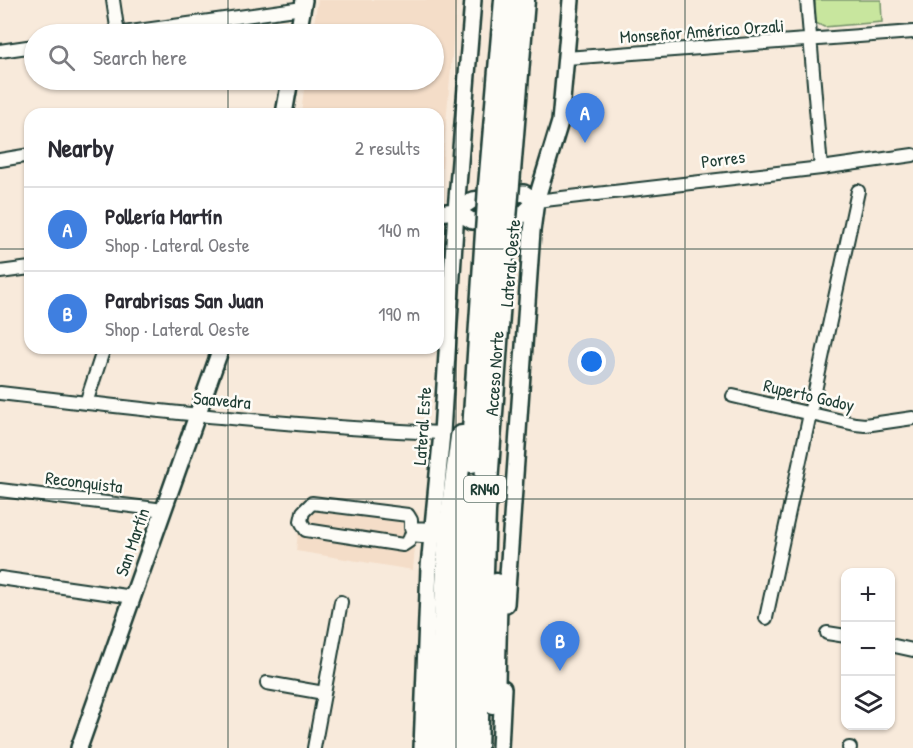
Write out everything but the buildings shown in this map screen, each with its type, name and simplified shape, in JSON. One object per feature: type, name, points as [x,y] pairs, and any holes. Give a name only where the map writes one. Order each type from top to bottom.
[{"type":"highway","name":"Acceso Norte","points":[[499,185],[506,0]]},
{"type":"highway","name":"Acceso Norte","points":[[476,748],[484,512],[494,375],[495,231],[523,0]]},
{"type":"highway","name":"Acceso Norte","points":[[459,748],[465,583],[480,317],[495,231]]},
{"type":"highway","points":[[438,748],[450,530],[480,317]]},
{"type":"highway","points":[[490,748],[495,632],[494,375]]},
{"type":"street","points":[[113,0],[116,24]]},
{"type":"street","name":"Lateral Este","points":[[422,748],[423,685],[432,533],[442,433],[456,211],[473,0]]},
{"type":"street","name":"Lateral Oeste","points":[[500,748],[516,433],[528,275],[536,201],[558,132],[571,0]]},
{"type":"street","points":[[807,0],[821,168]]},
{"type":"street","points":[[179,24],[303,4],[300,24]]},
{"type":"street","name":"Monseñor Américo Orzali","points":[[566,58],[913,32]]},
{"type":"street","points":[[0,51],[24,47]]},
{"type":"street","points":[[285,108],[288,90]]},
{"type":"street","name":"Porres","points":[[456,211],[472,221],[522,215],[536,201],[913,155]]},
{"type":"street","points":[[0,159],[24,156]]},
{"type":"street","points":[[766,618],[858,191]]},
{"type":"street","name":"Porres","points":[[444,212],[456,211],[473,200],[524,193],[536,201]]},
{"type":"street","points":[[0,272],[24,269]]},
{"type":"street","points":[[86,403],[102,354]]},
{"type":"street","name":"San Martín","points":[[79,748],[219,354]]},
{"type":"street","name":"Saavedra","points":[[0,393],[196,416],[324,428],[442,433]]},
{"type":"street","name":"Ruperto Godoy","points":[[734,396],[865,425],[913,418]]},
{"type":"street","name":"Reconquista","points":[[0,490],[164,510]]},
{"type":"street","points":[[312,503],[408,515],[411,528],[432,533],[411,535],[409,541],[402,545],[306,530],[301,520],[303,512],[312,503]]},
{"type":"street","points":[[0,578],[134,597]]},
{"type":"street","points":[[314,748],[341,602]]},
{"type":"street","points":[[826,633],[841,635]]},
{"type":"street","points":[[895,646],[913,650]]},
{"type":"street","points":[[267,683],[324,693]]},
{"type":"shaded area","points":[[318,0],[457,0],[444,145],[444,108],[302,108],[304,90],[444,90],[444,24],[314,24]]},
{"type":"shaded area","points":[[302,498],[418,512],[413,570],[296,551]]},
{"type":"green space","points":[[815,0],[881,0],[882,22],[824,27],[816,23]]},
{"type":"place","name":"Pollería Martín","points":[[585,143]]},
{"type":"place","name":"Parabrisas San Juan","points":[[560,671]]}]
